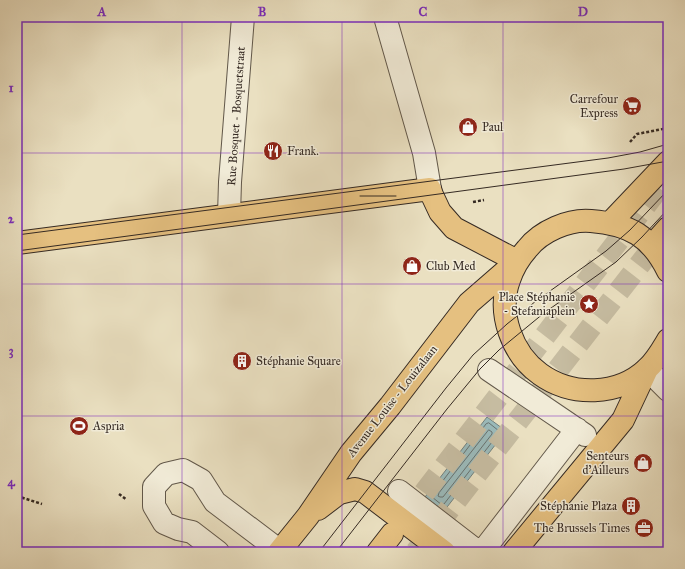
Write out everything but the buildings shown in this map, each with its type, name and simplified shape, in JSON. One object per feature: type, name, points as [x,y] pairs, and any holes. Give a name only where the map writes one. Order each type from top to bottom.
[{"type":"main road","points":[[611,222],[668,162]]},
{"type":"main road","points":[[17,243],[430,189],[440,212],[454,228],[517,261]]},
{"type":"main road","points":[[646,370],[627,382],[606,390],[582,390],[560,385],[540,374],[523,358],[512,338],[507,324],[505,302],[508,281],[517,261],[531,244],[555,227],[582,220],[611,222],[642,237],[652,246],[668,271]]},
{"type":"main road","points":[[652,246],[668,228]]},
{"type":"main road","name":"Avenue Louise - Louizalaan","points":[[280,552],[308,516],[351,453],[390,406],[446,331],[469,303],[517,261]]},
{"type":"main road","points":[[514,552],[623,420],[646,370],[660,354],[668,340]]},
{"type":"main road","points":[[308,516],[339,493],[355,489],[365,492],[444,552]]},
{"type":"main road","points":[[378,552],[392,534]]},
{"type":"street","name":"Rue Bosquet - Bosquetstraat","points":[[229,215],[230,182],[244,17]]},
{"type":"street","points":[[386,17],[424,153],[430,189]]},
{"type":"street","points":[[646,370],[668,390]]},
{"type":"street","points":[[399,488],[477,550],[581,432],[490,373]]},
{"type":"street","points":[[218,552],[192,532],[178,529],[164,523],[154,506],[154,487],[166,474],[183,470],[202,480],[215,502],[280,552]]},
{"type":"path","points":[[630,142],[637,134],[668,128]]},
{"type":"path","points":[[469,207],[473,202],[473,198]]},
{"type":"path","points":[[473,202],[484,200]]},
{"type":"path","points":[[17,496],[42,504]]},
{"type":"water","points":[[487,417],[506,431],[444,511],[425,497]]},
{"type":"tunnel","points":[[404,519],[668,176]]},
{"type":"tunnel","points":[[416,552],[665,232]]},
{"type":"tram line","points":[[17,235],[608,158],[640,152],[668,144]]},
{"type":"tram line","points":[[17,251],[624,169],[668,161]]},
{"type":"tram line","points":[[319,552],[473,355],[507,324],[536,301],[606,251],[630,230],[668,190]]},
{"type":"tram line","points":[[360,196],[396,196]]},
{"type":"tram line","points":[[336,552],[480,369],[499,350],[544,313],[616,262],[668,209]]},
{"type":"place","name":"Carrefour Express","points":[[632,106]]},
{"type":"place","name":"Paul","points":[[468,127]]},
{"type":"place","name":"Frank.","points":[[273,151]]},
{"type":"place","name":"Club Med","points":[[412,266]]},
{"type":"place","name":"Place Stéphanie - Stefaniaplein","points":[[589,304]]},
{"type":"place","name":"Stéphanie Square","points":[[242,361]]},
{"type":"place","name":"Aspria","points":[[79,426]]},
{"type":"place","name":"Senteurs d'Ailleurs","points":[[643,463]]},
{"type":"place","name":"Stéphanie Plaza","points":[[631,506]]},
{"type":"place","name":"The Brussels Times","points":[[644,528]]}]
